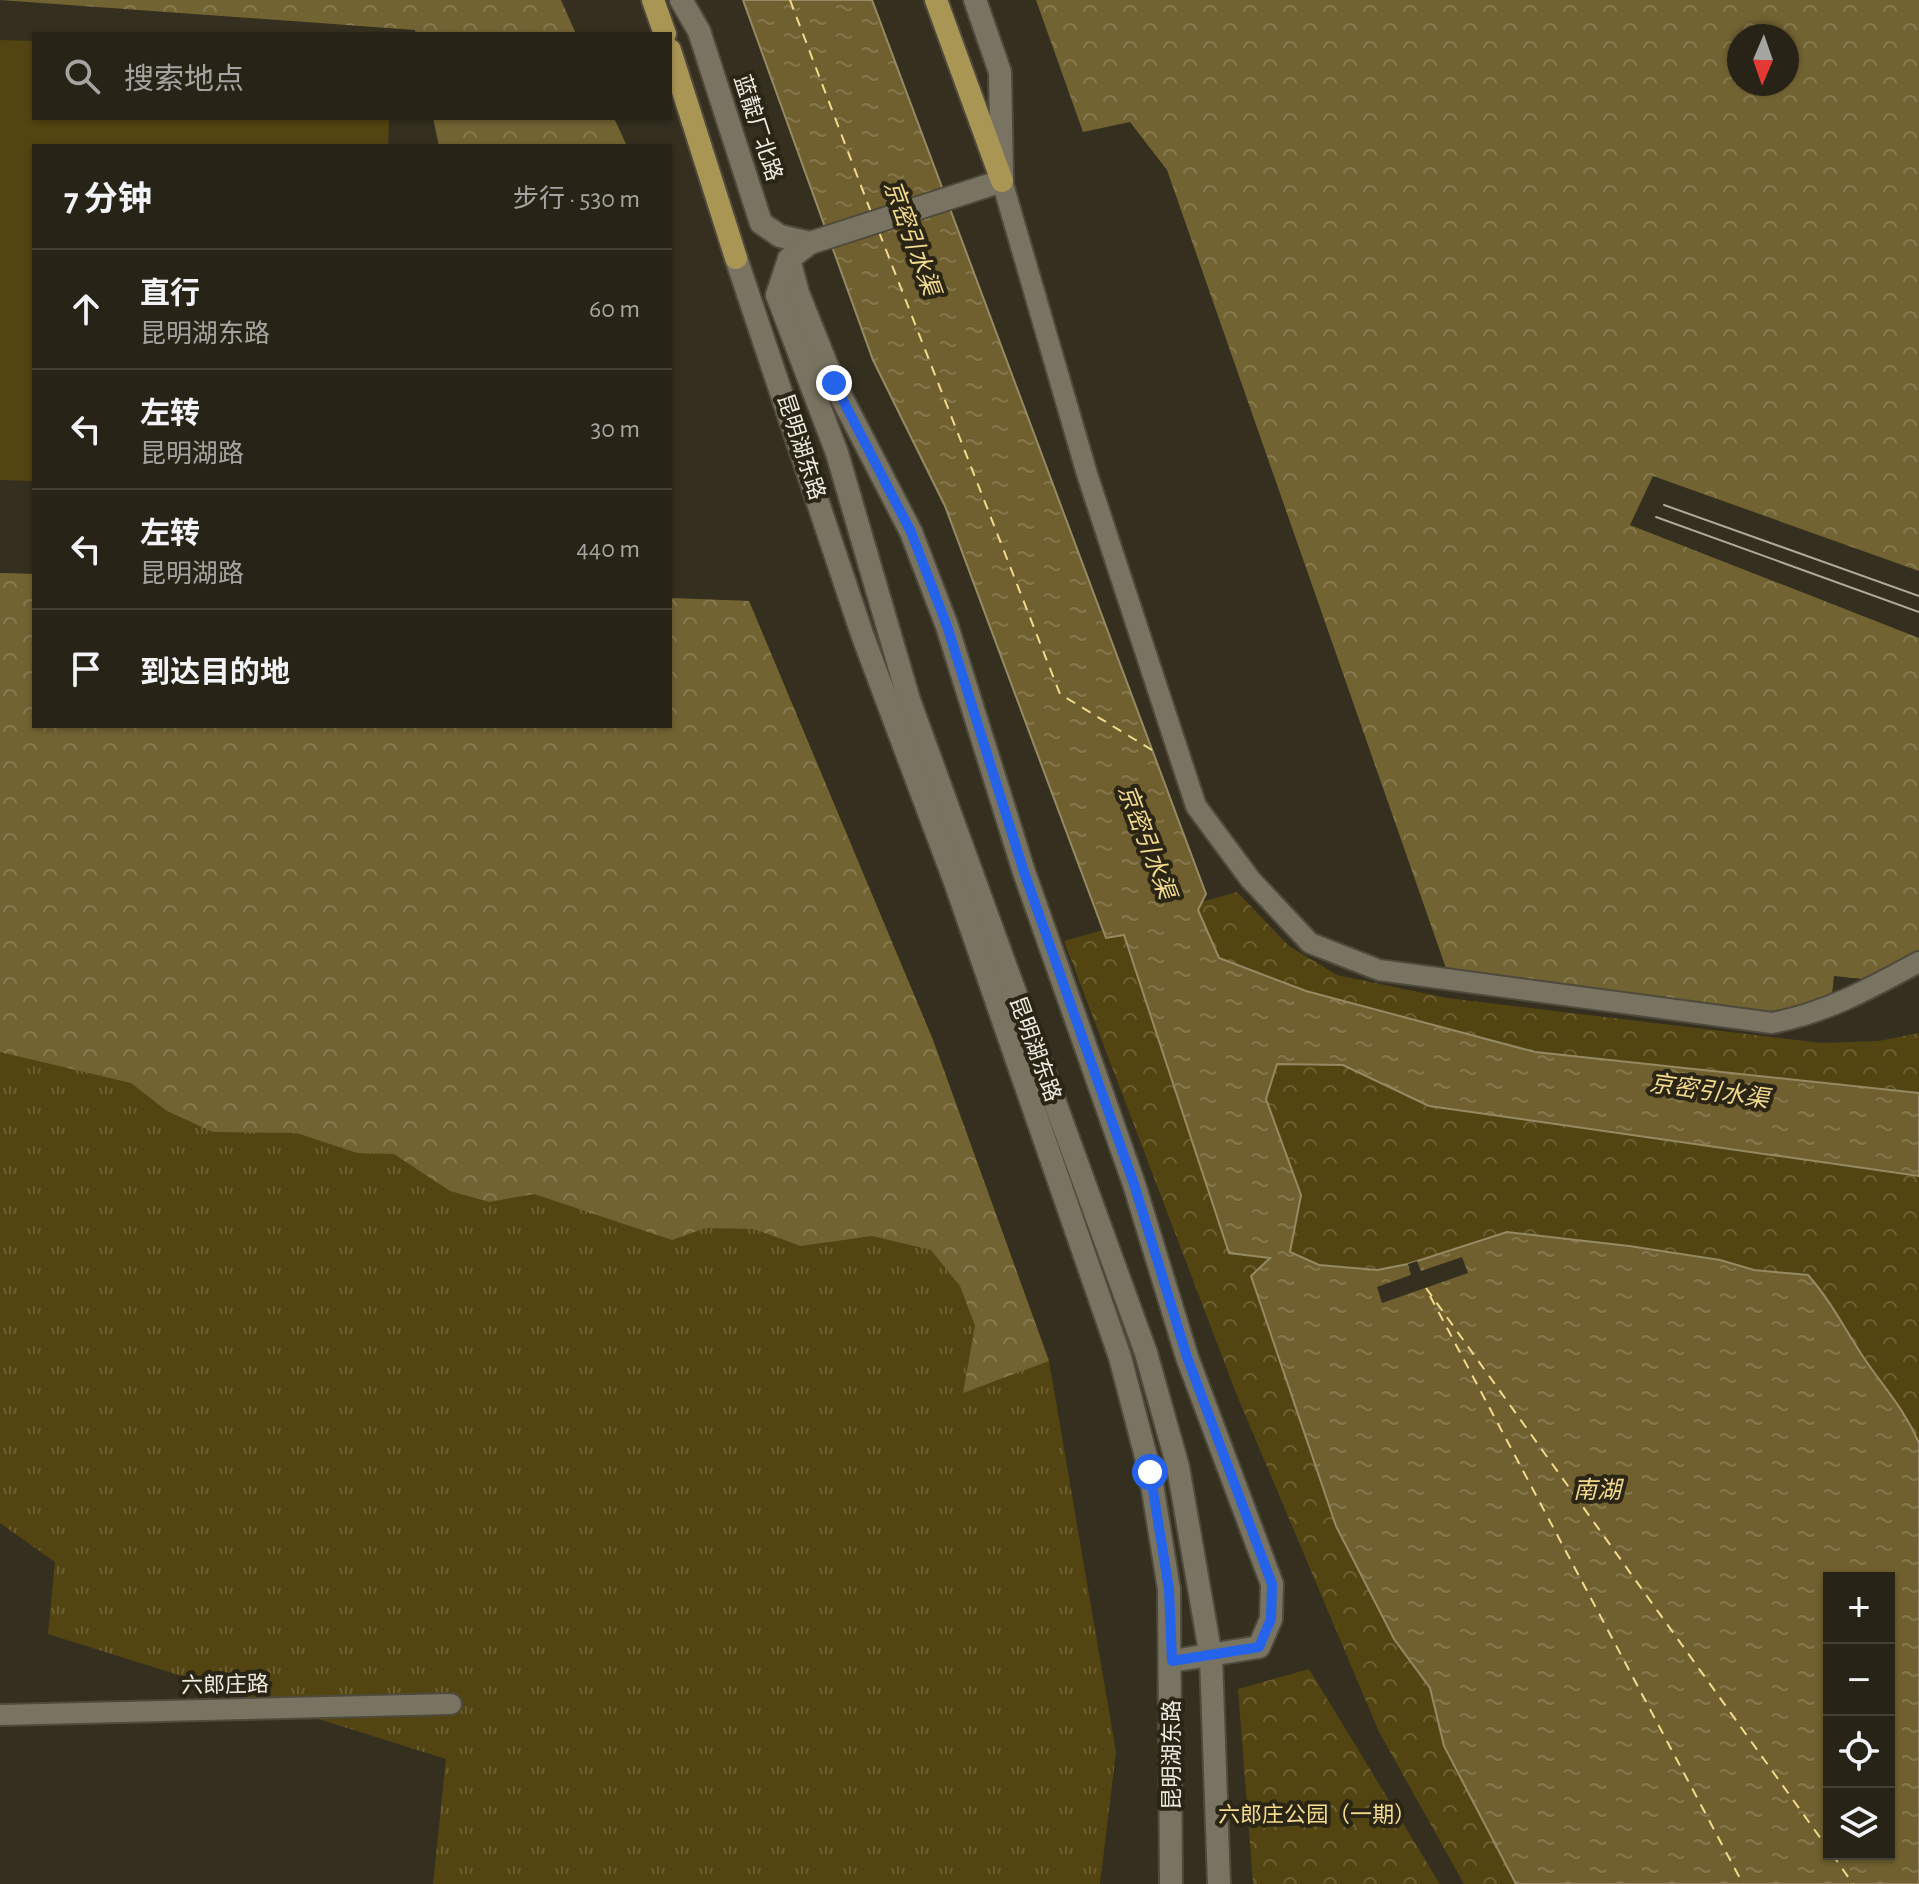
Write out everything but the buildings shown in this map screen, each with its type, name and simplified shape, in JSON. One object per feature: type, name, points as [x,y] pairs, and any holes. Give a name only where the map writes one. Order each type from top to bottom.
[{"type":"highway","points":[[653,0],[663,32]]},
{"type":"highway","points":[[936,0],[1002,181]]},
{"type":"highway","points":[[672,56],[736,258]]},
{"type":"main road","points":[[645,0],[663,32]]},
{"type":"main road","name":"蓝靛厂北路","points":[[681,0],[699,31],[761,223],[780,236],[810,243]]},
{"type":"main road","points":[[975,0],[1000,72],[1002,181],[810,243],[789,259],[798,293],[834,383],[911,532],[947,626],[1024,872],[1134,1184],[1187,1357],[1272,1584],[1271,1619],[1259,1647],[1172,1661]]},
{"type":"main road","name":"昆明湖东路","points":[[736,258],[862,634],[955,882],[1120,1357],[1150,1472],[1169,1589],[1172,1661],[1171,1884]]},
{"type":"main road","name":"昆明湖东路","points":[[789,259],[777,295],[837,453],[909,700],[1146,1353],[1178,1467],[1211,1657],[1219,1884]]},
{"type":"street","points":[[1002,181],[1087,474],[1196,806],[1250,879],[1310,943],[1379,970],[1772,1023],[1808,1016],[1851,999],[1919,962]]},
{"type":"street","name":"六郎庄路","points":[[0,1715],[451,1704]]},
{"type":"green space","points":[[0,0],[561,0],[575,32],[415,30]]},
{"type":"green space","points":[[1036,0],[1919,0],[1919,571],[1653,476],[1630,525],[1919,638],[1919,956],[1873,980],[1834,976],[1832,994],[1823,1003],[1767,1018],[1448,974],[1167,170],[1130,122],[1083,132]]},
{"type":"green space","points":[[0,40],[32,41],[32,120],[389,120],[388,144],[32,144],[32,481],[0,480]]},
{"type":"green space","points":[[433,120],[615,120],[626,144],[439,144]]},
{"type":"green space","points":[[0,573],[32,574],[32,728],[672,728],[672,598],[749,601],[933,1040],[1049,1361],[1116,1752],[1100,1884],[433,1884],[446,1759],[48,1634],[55,1562],[0,1523]]},
{"type":"green space","points":[[0,573],[32,574],[32,728],[672,728],[672,598],[749,601],[933,1040],[1049,1361],[963,1393],[975,1326],[960,1286],[931,1250],[872,1236],[801,1246],[754,1229],[706,1228],[672,1240],[534,1194],[489,1202],[450,1191],[394,1154],[357,1153],[297,1133],[213,1132],[167,1111],[131,1083],[0,1052]]},
{"type":"green space","points":[[1237,892],[1289,946],[1337,975],[1447,998],[1821,1043],[1879,1041],[1919,1033],[1919,1884],[1464,1884],[1379,1732],[1236,1393],[1064,941]]},
{"type":"green space","name":"六郎庄公园（一期）","points":[[1309,1669],[1440,1884],[1253,1884],[1238,1689]]},
{"type":"water","name":"南湖","points":[[743,0],[872,0],[1206,894],[1198,910],[1219,958],[1306,991],[1535,1052],[1919,1093],[1919,1176],[1429,1106],[1343,1065],[1277,1064],[1266,1099],[1301,1195],[1290,1252],[1319,1265],[1377,1270],[1408,1264],[1507,1232],[1629,1246],[1720,1260],[1754,1270],[1808,1275],[1902,1411],[1919,1443],[1919,1884],[1516,1884],[1444,1746],[1430,1688],[1394,1639],[1336,1526],[1251,1276],[1270,1258],[1229,1253],[1124,935],[1106,938],[945,506],[873,360]]},
{"type":"pier","points":[[1462,1257],[1468,1273],[1382,1303],[1377,1287],[1411,1275],[1408,1264],[1417,1261],[1421,1271]]},
{"type":"ferry route","points":[[790,0],[871,212]]},
{"type":"ferry route","points":[[879,232],[1060,694],[1152,750]]},
{"type":"ferry route","points":[[1426,1288],[1823,1842]]},
{"type":"ferry route","points":[[1430,1296],[1743,1884]]},
{"type":"ferry route","points":[[1836,1860],[1853,1884]]},
{"type":"tram line","points":[[1664,505],[1919,596]]},
{"type":"tram line","points":[[1656,517],[1919,612]]},
{"type":"route","points":[[834,383],[856,431],[911,532],[947,626],[1024,872],[1134,1184],[1187,1357],[1272,1584],[1271,1619],[1259,1647],[1172,1661],[1169,1589],[1150,1472]]},
{"type":"water label","name":"京密引水渠","points":[[911,238]]},
{"type":"water label","name":"京密引水渠","points":[[1146,842]]},
{"type":"water label","name":"京密引水渠","points":[[1709,1092]]}]
